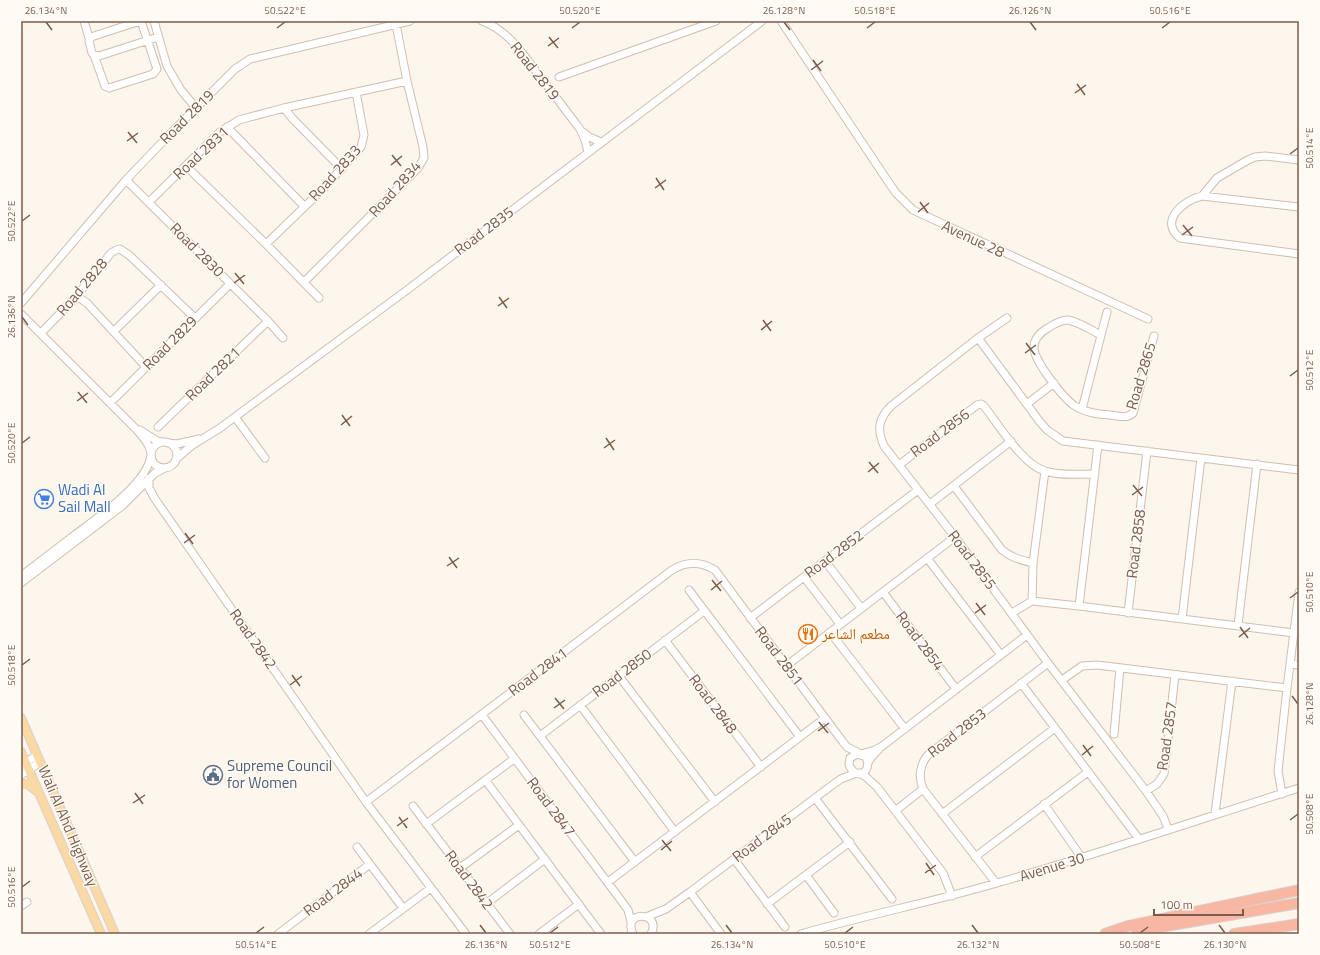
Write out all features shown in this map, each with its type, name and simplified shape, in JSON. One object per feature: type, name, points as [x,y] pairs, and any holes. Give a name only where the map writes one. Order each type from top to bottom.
[{"type":"highway","points":[[1105,934],[1128,926],[1299,890]]},
{"type":"highway","points":[[1119,934],[1208,920],[1299,903]]},
{"type":"highway","points":[[1234,934],[1299,924]]},
{"type":"main road","name":"Wali Al Ahd Highway","points":[[21,718],[115,934]]},
{"type":"main road","name":"Wali Al Ahd Highway","points":[[21,752],[25,766],[40,794],[101,934]]},
{"type":"main road","points":[[21,783],[33,787],[40,794]]},
{"type":"street","points":[[84,21],[92,54],[105,86],[109,88],[156,72],[157,69],[141,21],[91,36],[89,38]]},
{"type":"street","points":[[154,21],[167,66],[181,90],[196,108]]},
{"type":"street","name":"Road 2819","points":[[21,303],[126,180],[235,69],[250,59],[410,21]]},
{"type":"street","name":"Road 2819","points":[[482,21],[498,29],[511,40],[580,129],[589,137],[601,142]]},
{"type":"street","points":[[559,77],[716,21]]},
{"type":"street","name":"Road 2835","points":[[176,459],[191,446],[235,417],[413,285],[762,21]]},
{"type":"street","points":[[776,21],[786,28]]},
{"type":"street","name":"Avenue 28","points":[[781,21],[905,204],[913,210],[1148,319]]},
{"type":"street","name":"Road 2834","points":[[304,282],[359,228],[421,163],[424,158],[396,24]]},
{"type":"street","points":[[94,56],[99,56],[158,37]]},
{"type":"street","name":"Road 2831","points":[[148,202],[227,127],[239,120],[284,108],[407,81]]},
{"type":"street","name":"Road 2833","points":[[266,244],[358,152],[364,141],[364,130],[356,92]]},
{"type":"street","points":[[284,108],[342,169]]},
{"type":"street","name":"Road 2833","points":[[227,127],[304,206]]},
{"type":"street","name":"Road 2819","points":[[580,129],[588,152]]},
{"type":"street","points":[[1202,196],[1217,178],[1255,157],[1265,156],[1299,160]]},
{"type":"street","points":[[186,166],[319,298]]},
{"type":"street","name":"Road 2830","points":[[126,180],[268,321],[283,338]]},
{"type":"street","points":[[1299,207],[1202,196],[1191,199],[1187,202],[1173,216],[1171,222],[1175,234],[1180,238],[1299,254]]},
{"type":"street","name":"Road 2828","points":[[41,333],[75,298],[106,258],[116,250],[125,252],[195,318]]},
{"type":"street","name":"Road 2829","points":[[110,403],[230,284]]},
{"type":"street","points":[[114,331],[161,285]]},
{"type":"street","points":[[75,298],[81,299],[87,303],[146,367]]},
{"type":"street","points":[[1082,409],[1107,312]]},
{"type":"street","points":[[21,314],[136,429],[150,447],[151,458],[155,465],[165,468]]},
{"type":"street","name":"Road 2855","points":[[1007,318],[978,338],[891,406],[884,413],[879,430],[880,437],[884,446],[930,504],[1048,663],[1146,791],[1163,816],[1168,829]]},
{"type":"street","name":"Road 2865","points":[[1101,335],[1074,322],[1063,320],[1045,330],[1038,336],[1034,347],[1035,356],[1066,398],[1076,406],[1101,415],[1126,417],[1133,413],[1154,336]]},
{"type":"street","name":"Road 2821","points":[[158,427],[268,321]]},
{"type":"street","points":[[978,338],[1047,430],[1063,441],[1299,470]]},
{"type":"street","points":[[1027,404],[1054,383]]},
{"type":"street","name":"Road 2856","points":[[899,465],[977,405],[981,404],[1025,459],[1045,472]]},
{"type":"street","points":[[235,417],[265,458]]},
{"type":"street","points":[[21,576],[155,473],[172,466],[176,459],[175,449],[170,444],[157,441],[136,429]]},
{"type":"street","name":"Road 2835","points":[[164,442],[177,444],[203,439]]},
{"type":"street","points":[[930,504],[1012,441]]},
{"type":"street","points":[[21,584],[122,506],[138,486],[147,467],[153,448],[159,443],[164,442]]},
{"type":"street","points":[[1079,606],[1098,445]]},
{"type":"street","name":"Road 2858","points":[[1128,613],[1147,451]]},
{"type":"street","points":[[1182,619],[1201,458]]},
{"type":"street","points":[[1238,626],[1257,464]]},
{"type":"street","points":[[1032,601],[1033,563],[1045,472],[1095,474]]},
{"type":"street","name":"Road 2842","points":[[149,478],[149,488],[155,499],[366,802],[463,933]]},
{"type":"street","name":"Road 2842","points":[[138,486],[155,499]]},
{"type":"street","points":[[954,486],[1002,550],[1017,560],[1033,563]]},
{"type":"street","name":"Road 2852","points":[[750,618],[918,490]]},
{"type":"street","points":[[786,666],[955,537]]},
{"type":"street","points":[[927,558],[1001,655]]},
{"type":"street","points":[[825,561],[861,608]]},
{"type":"street","name":"Road 2841","points":[[366,802],[676,568],[689,563],[698,563],[707,565],[715,570]]},
{"type":"street","name":"Road 2851","points":[[715,570],[843,742],[847,747],[860,754]]},
{"type":"street","points":[[804,577],[840,624]]},
{"type":"street","points":[[689,590],[800,737]]},
{"type":"street","name":"Road 2854","points":[[883,592],[956,689]]},
{"type":"street","points":[[1282,794],[1278,771],[1299,592]]},
{"type":"street","points":[[1012,614],[1032,601],[1294,633]]},
{"type":"street","name":"Road 2850","points":[[540,736],[704,611]]},
{"type":"street","points":[[830,632],[905,729]]},
{"type":"street","points":[[952,896],[943,873],[877,787],[866,777],[852,772],[849,763],[854,754],[868,753],[881,747],[1027,635]]},
{"type":"street","name":"Road 2848","points":[[665,640],[761,767]]},
{"type":"street","name":"Road 2853","points":[[923,789],[920,779],[923,759],[1048,663]]},
{"type":"street","points":[[1290,664],[1299,665]]},
{"type":"street","points":[[1062,680],[1082,666],[1090,665],[1287,688]]},
{"type":"street","points":[[1114,734],[1120,668]]},
{"type":"street","name":"Road 2857","points":[[1146,791],[1161,779],[1164,774],[1175,675]]},
{"type":"street","points":[[619,676],[715,802]]},
{"type":"street","points":[[1215,814],[1232,681]]},
{"type":"street","points":[[1021,684],[1139,839]]},
{"type":"street","points":[[580,706],[675,832]]},
{"type":"street","name":"Road 2847","points":[[482,715],[628,910],[631,930]]},
{"type":"street","points":[[524,715],[635,862]]},
{"type":"street","points":[[608,882],[825,718]]},
{"type":"street","points":[[942,814],[1055,728]]},
{"type":"street","name":"Road 2851","points":[[843,742],[848,754],[849,763]]},
{"type":"street","points":[[858,773],[863,772],[881,747]]},
{"type":"street","points":[[860,754],[866,757],[877,787]]},
{"type":"street","points":[[21,775],[25,766],[39,758]]},
{"type":"street","points":[[426,824],[514,759]]},
{"type":"street","name":"Road 2845","points":[[835,783],[840,778],[849,763]]},
{"type":"street","points":[[975,857],[1088,772]]},
{"type":"street","name":"Road 2845","points":[[631,930],[635,918],[666,909],[835,783],[841,779],[858,773]]},
{"type":"street","points":[[486,780],[601,934]]},
{"type":"street","name":"Avenue 30","points":[[801,934],[842,922],[952,896],[1082,858],[1299,788]]},
{"type":"street","points":[[895,811],[923,789],[996,883]]},
{"type":"street","points":[[816,798],[892,899]]},
{"type":"street","points":[[1044,804],[1082,858]]},
{"type":"street","name":"Road 2842","points":[[413,806],[510,934]]},
{"type":"street","points":[[460,868],[519,825]]},
{"type":"street","points":[[767,904],[850,842]]},
{"type":"street","name":"Road 2844","points":[[357,847],[403,908]]},
{"type":"street","points":[[487,903],[545,859]]},
{"type":"street","points":[[734,859],[785,927]]},
{"type":"street","name":"Road 2844","points":[[278,934],[370,864]]},
{"type":"street","points":[[806,875],[834,913]]},
{"type":"street","points":[[369,934],[431,888]]},
{"type":"street","points":[[690,892],[721,934]]},
{"type":"street","name":"Road 2847","points":[[620,899],[629,908],[651,920],[652,932]]},
{"type":"street","points":[[539,934],[579,904]]},
{"type":"street","name":"Road 2845","points":[[652,932],[666,909]]},
{"type":"place","name":"Wadi Al Sail Mall","points":[[44,499]]},
{"type":"place","name":"مطعم الشاعر","points":[[808,634]]},
{"type":"place","name":"Supreme Council for Women","points":[[213,775]]}]
